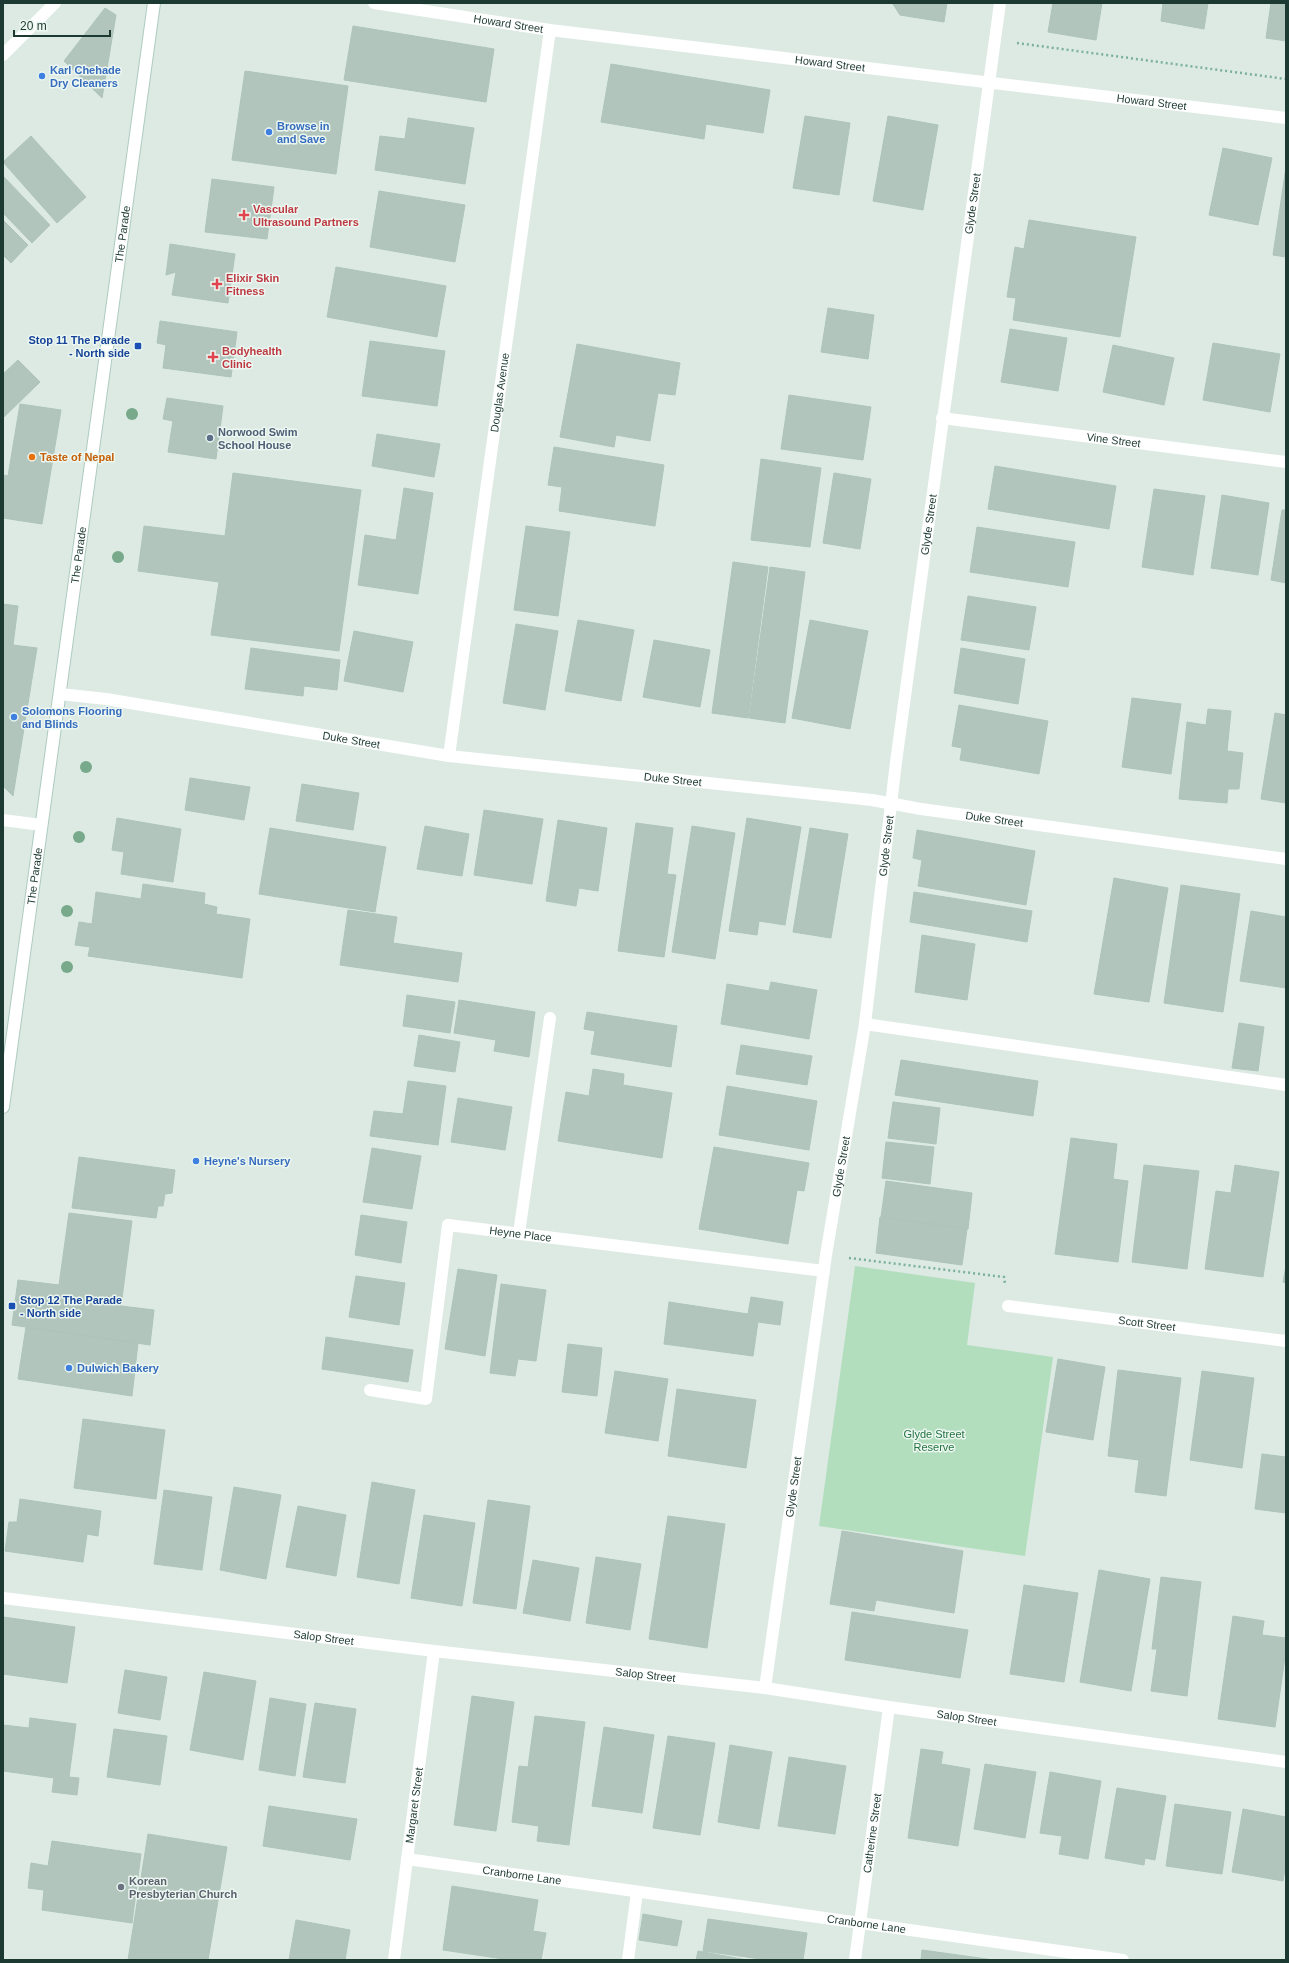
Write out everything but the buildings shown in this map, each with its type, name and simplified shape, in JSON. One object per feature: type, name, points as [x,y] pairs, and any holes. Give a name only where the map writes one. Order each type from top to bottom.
[{"type":"street","points":[[3,55],[55,3]]},
{"type":"street","name":"The Parade","points":[[3,1107],[154,3]]},
{"type":"street","name":"Howard Street","points":[[374,3],[550,30],[989,84],[1286,118]]},
{"type":"street","name":"Glyde Street","points":[[765,1688],[826,1255],[865,1024],[896,762],[1000,3]]},
{"type":"street","name":"Douglas Avenue","points":[[449,756],[550,30]]},
{"type":"street","name":"Vine Street","points":[[942,418],[1286,462]]},
{"type":"street","name":"Duke Street","points":[[60,694],[114,700],[449,756],[864,799],[1286,860]]},
{"type":"street","points":[[3,820],[41,825]]},
{"type":"street","points":[[519,1233],[550,1018]]},
{"type":"street","points":[[865,1024],[1286,1085]]},
{"type":"street","name":"Heyne Place","points":[[370,1390],[426,1399],[448,1224],[824,1271]]},
{"type":"street","name":"Scott Street","points":[[1008,1306],[1286,1341]]},
{"type":"street","name":"Salop Street","points":[[3,1598],[434,1651],[765,1688],[889,1707],[1286,1762]]},
{"type":"street","name":"Margaret Street","points":[[394,1960],[434,1651]]},
{"type":"street","name":"Catherine Street","points":[[855,1960],[889,1707]]},
{"type":"street","name":"Cranborne Lane","points":[[407,1859],[1096,1958],[1123,1960]]},
{"type":"street","points":[[628,1960],[637,1892]]},
{"type":"path","points":[[1017,44],[1286,79]]},
{"type":"path","points":[[826,1255],[1004,1277],[1008,1306]]},
{"type":"green space","name":"Glyde Street Reserve","points":[[855,1266],[975,1283],[967,1345],[1053,1357],[1025,1556],[819,1526]]},
{"type":"place","name":"Karl Chehade Dry Cleaners","points":[[42,76]]},
{"type":"place","name":"Browse in and Save","points":[[269,132]]},
{"type":"place","name":"Vascular Ultrasound Partners","points":[[244,215]]},
{"type":"place","name":"Elixir Skin Fitness","points":[[217,284]]},
{"type":"place","name":"Stop 11 The Parade - North side","points":[[138,346]]},
{"type":"place","name":"Bodyhealth Clinic","points":[[213,357]]},
{"type":"place","name":"Norwood Swim School House","points":[[210,438]]},
{"type":"place","name":"Taste of Nepal","points":[[32,457]]},
{"type":"place","name":"Solomons Flooring and Blinds","points":[[14,717]]},
{"type":"place","name":"Heyne's Nursery","points":[[196,1161]]},
{"type":"place","name":"Stop 12 The Parade - North side","points":[[12,1306]]},
{"type":"place","name":"Dulwich Bakery","points":[[69,1368]]},
{"type":"place","name":"Korean Presbyterian Church","points":[[121,1887]]}]
